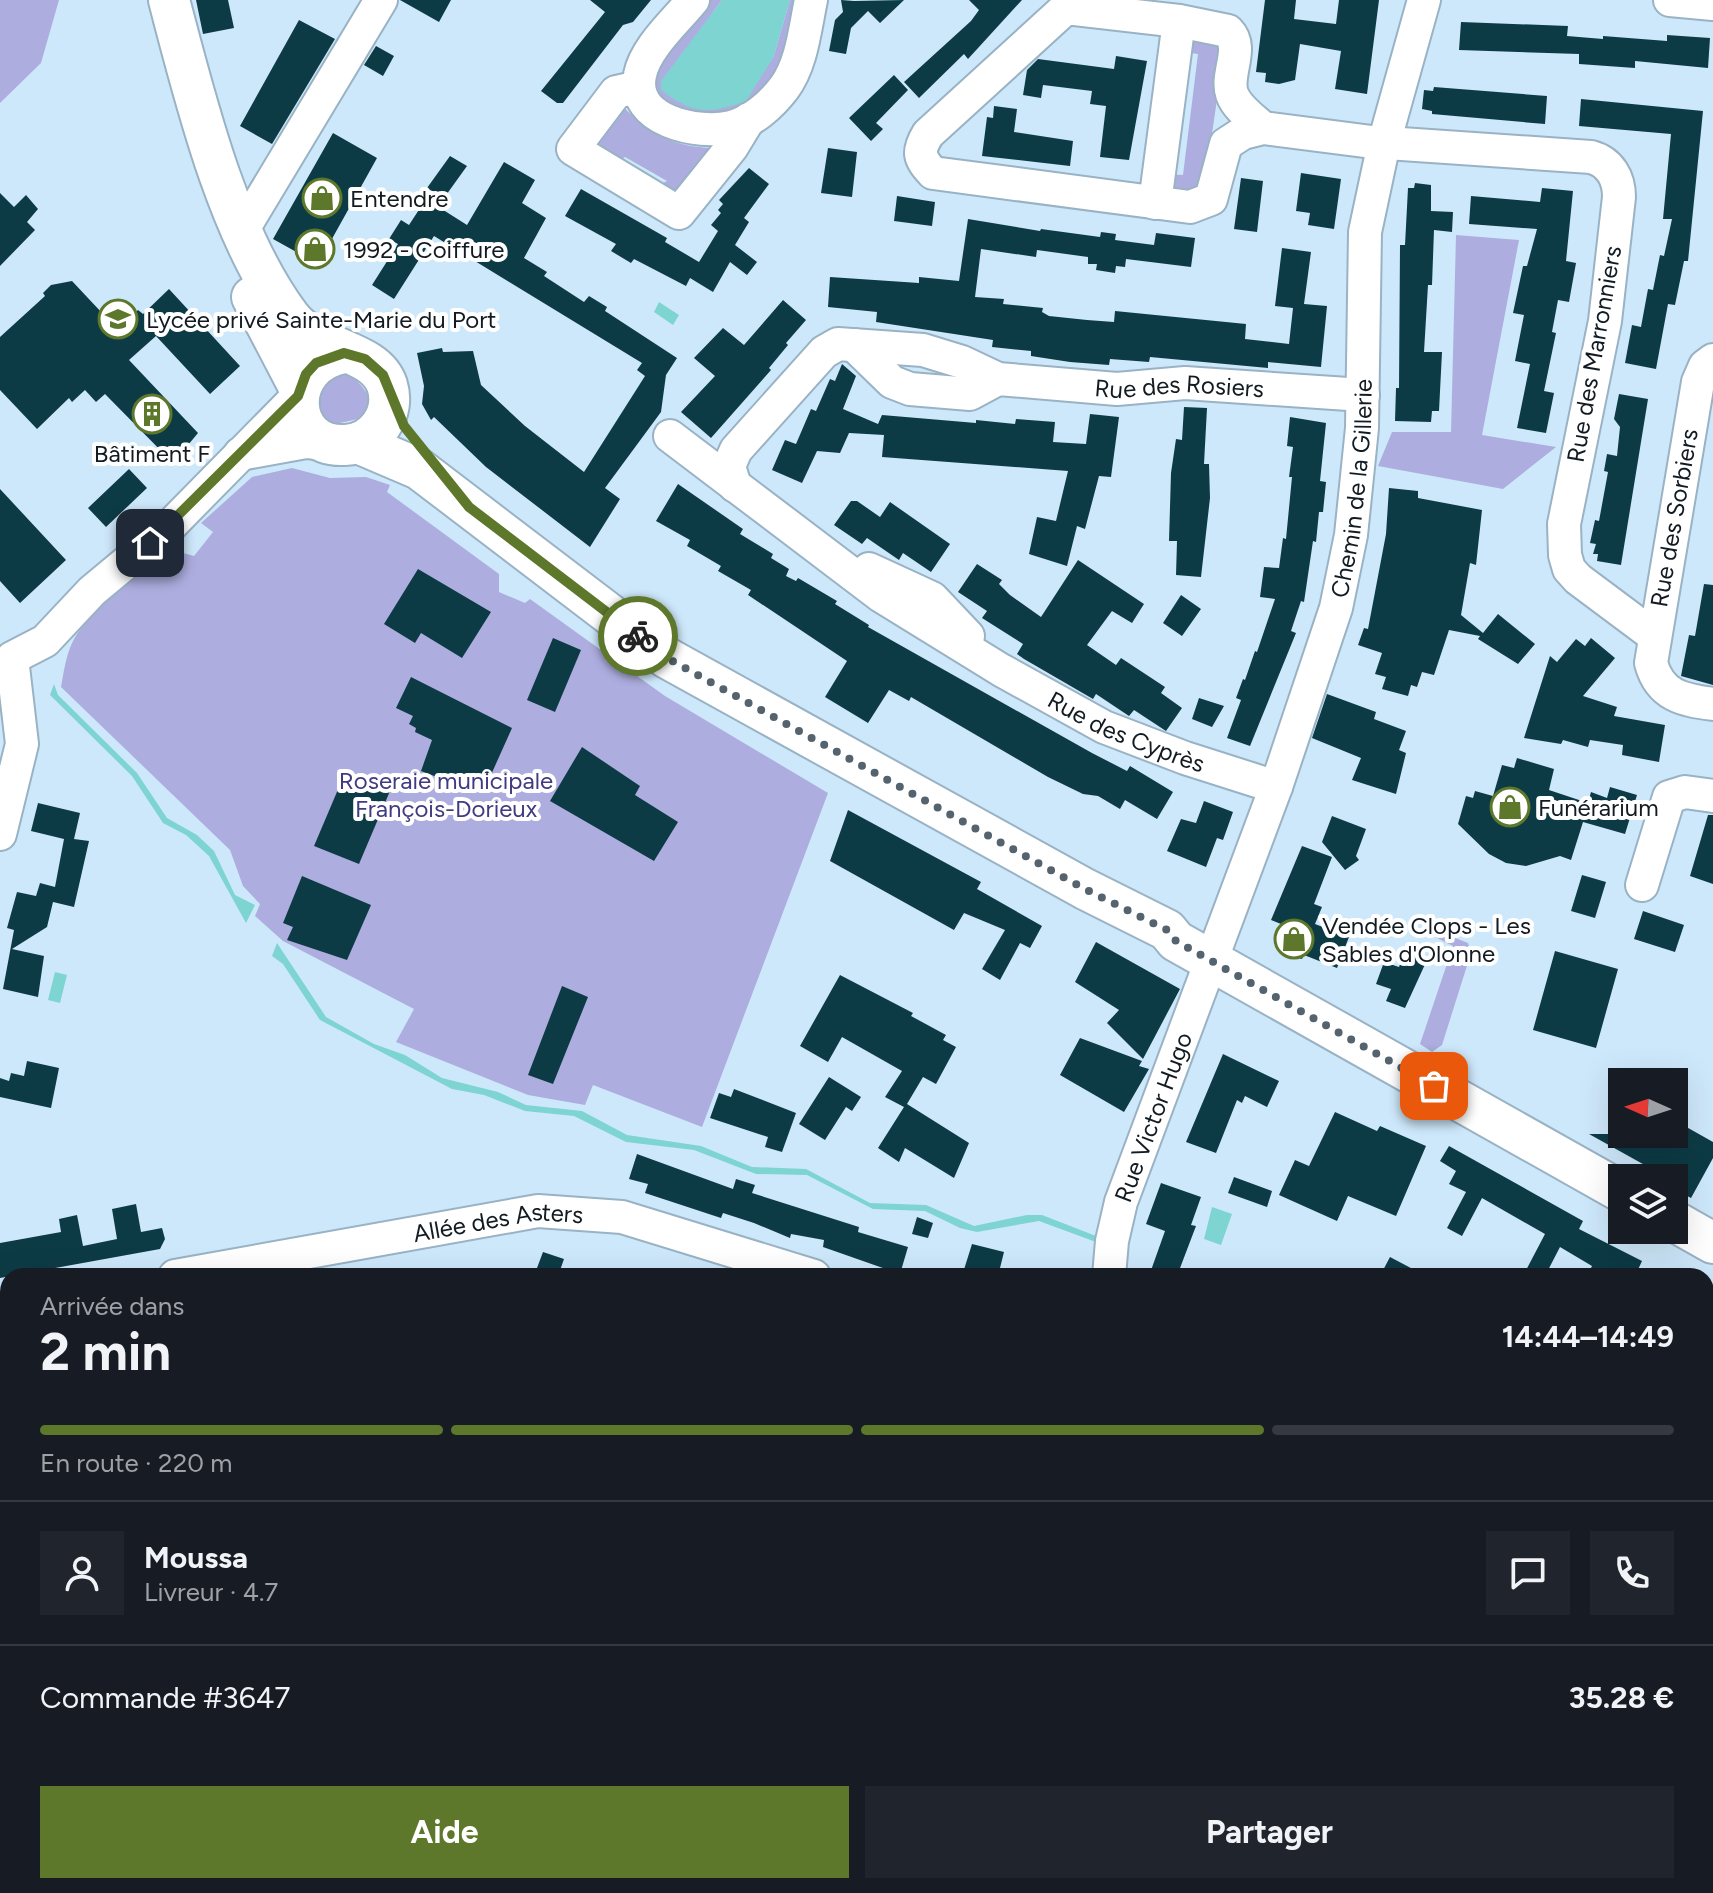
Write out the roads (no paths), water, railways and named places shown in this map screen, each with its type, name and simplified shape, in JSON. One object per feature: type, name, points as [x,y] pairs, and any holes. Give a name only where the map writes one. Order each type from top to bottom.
[{"type":"main road","points":[[147,0],[223,238],[242,282],[299,392],[303,420],[319,438],[419,469],[667,658],[1085,889],[1167,930],[1176,941],[1608,1184]]},
{"type":"main road","points":[[169,0],[208,135],[260,272],[292,320],[311,337],[375,366],[383,375],[404,426],[469,507]]},
{"type":"main road","points":[[299,392],[316,363],[344,353]]},
{"type":"main road","points":[[344,444],[381,426],[390,398]]},
{"type":"main road","points":[[1688,1229],[1713,1243]]},
{"type":"street","points":[[242,231],[381,0]]},
{"type":"street","points":[[693,0],[649,56],[642,68],[638,87],[644,102],[671,123],[709,129],[732,127],[749,119],[772,102],[787,84],[802,44],[811,0]]},
{"type":"street","name":"Chemin de la Gillerie","points":[[1213,961],[1336,608],[1351,535],[1363,395],[1365,232],[1384,143],[1424,0]]},
{"type":"street","points":[[1670,0],[1713,4]]},
{"type":"street","points":[[1066,8],[1219,27],[1233,35],[1233,98],[1263,128],[1243,133],[1226,144],[1211,199],[1190,207],[933,173],[920,159],[920,148],[928,134],[1066,8]]},
{"type":"street","points":[[1155,203],[1179,21]]},
{"type":"street","points":[[638,87],[616,92],[573,149],[679,213],[732,147],[749,119]]},
{"type":"street","name":"Rue des Marronniers","points":[[1263,128],[1384,143],[1591,157],[1606,162],[1619,185],[1619,197],[1605,321],[1564,524],[1565,555],[1578,579],[1653,635]]},
{"type":"street","name":"Rue des Rosiers","points":[[735,486],[729,466],[736,450],[830,346],[923,350],[962,362],[998,379],[1117,389],[1153,389],[1185,383],[1363,395]]},
{"type":"street","name":"Rue des Sorbiers","points":[[1713,360],[1705,366],[1698,382],[1653,635],[1651,663],[1667,693],[1685,700],[1713,704]]},
{"type":"street","points":[[0,834],[22,744],[6,658],[45,641],[92,591],[169,527],[299,392]]},
{"type":"street","name":"Rue des Cyprès","points":[[670,436],[833,561],[857,564],[932,598],[959,622],[985,658],[1104,727],[1185,758],[1276,787]]},
{"type":"street","points":[[240,454],[306,442],[344,444]]},
{"type":"street","points":[[1642,885],[1669,797],[1673,793],[1685,792],[1713,796]]},
{"type":"street","name":"Rue Victor Hugo","points":[[1110,1268],[1121,1202],[1213,961]]},
{"type":"street","name":"Allée des Asters","points":[[218,1268],[518,1212],[538,1211],[622,1217],[788,1268]]},
{"type":"place","name":"Entendre","points":[[322,198]]},
{"type":"place","name":"1992 - Coiffure","points":[[315,249]]},
{"type":"place","name":"Lycée privé Sainte-Marie du Port","points":[[118,319]]},
{"type":"place","name":"Bâtiment F","points":[[152,414]]},
{"type":"place","name":"Funérarium","points":[[1510,807]]},
{"type":"place","name":"Vendée Clops - Les Sables d'Olonne","points":[[1294,939]]},
{"type":"park label","name":"Roseraie municipale François-Dorieux","points":[[446,794]]}]
